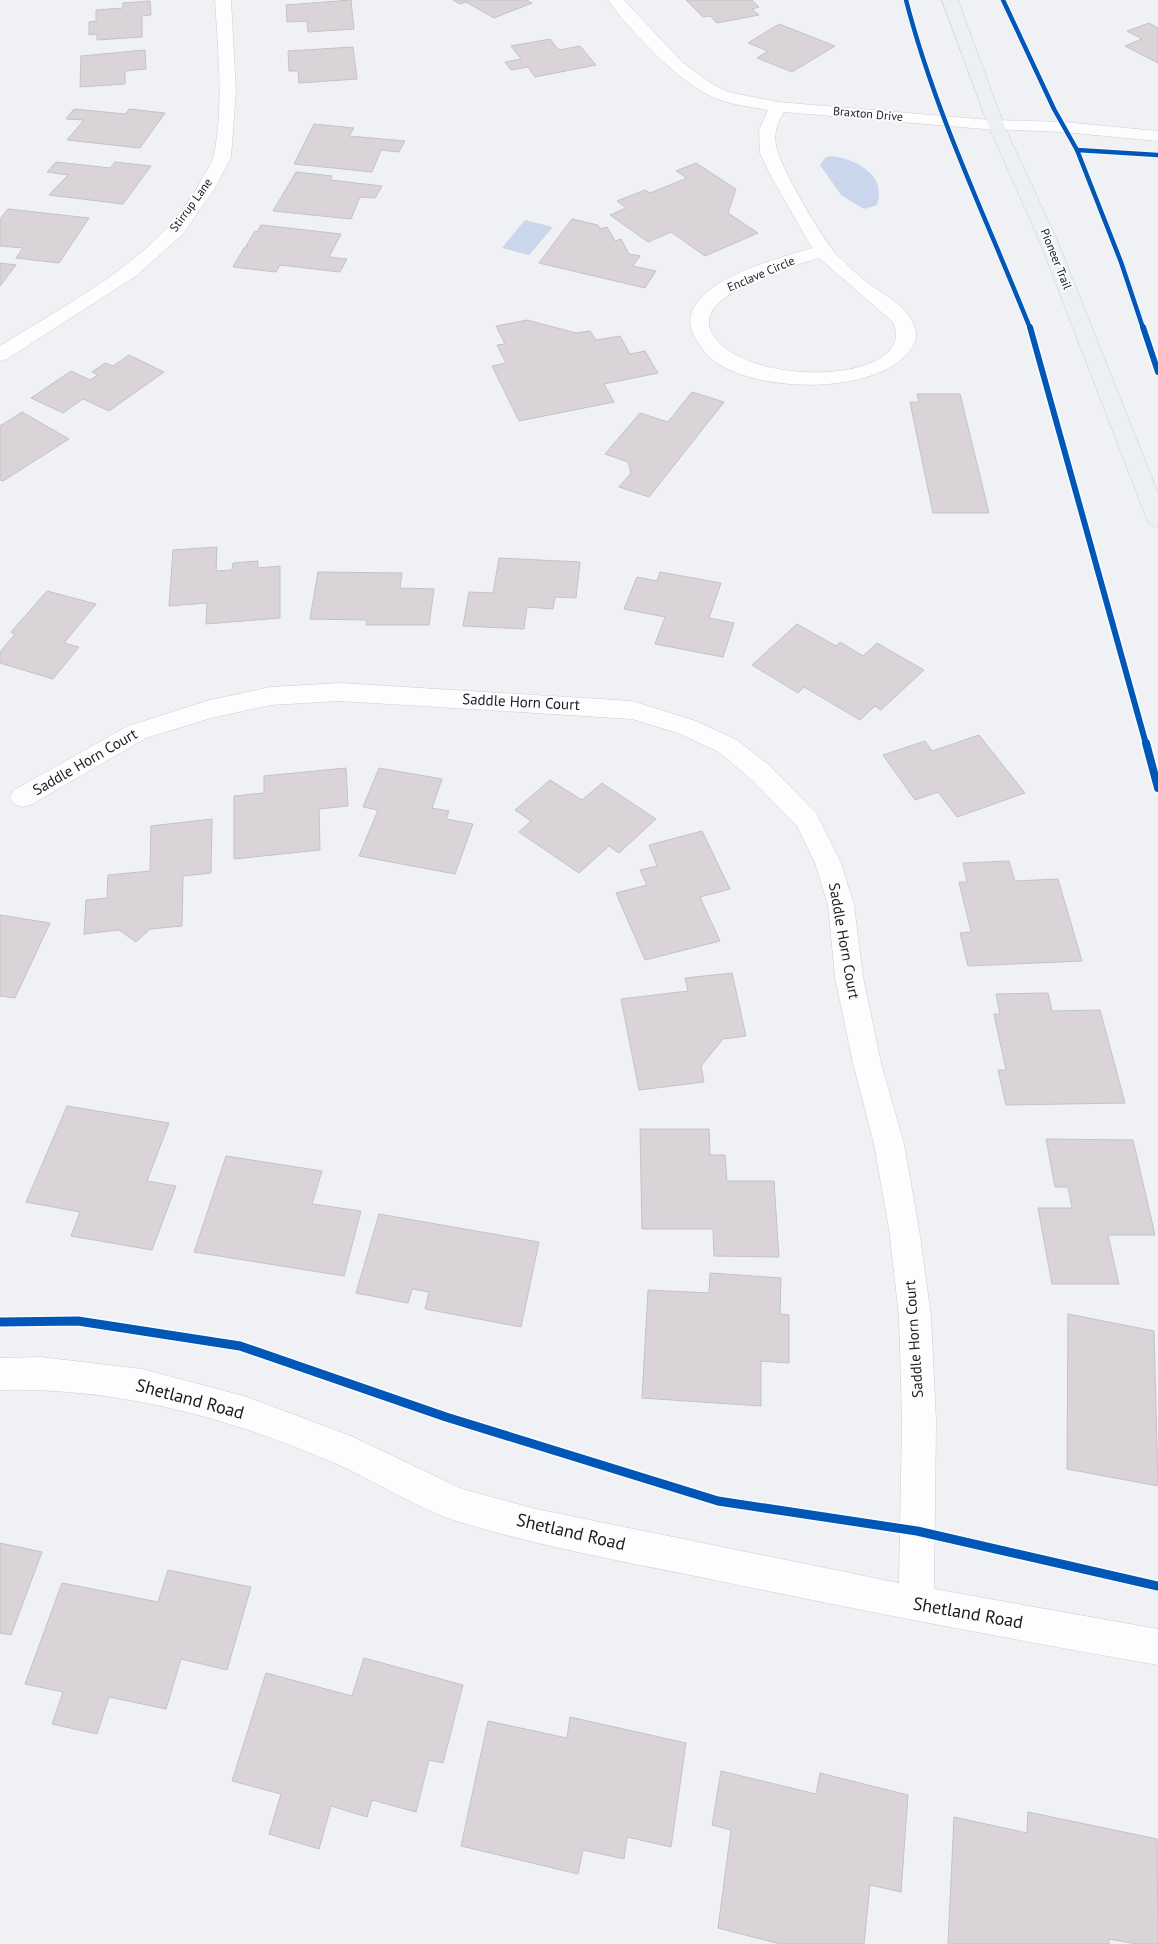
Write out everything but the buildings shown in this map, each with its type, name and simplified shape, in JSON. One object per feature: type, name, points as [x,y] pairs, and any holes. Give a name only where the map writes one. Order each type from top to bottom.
[{"type":"main road","name":"Pioneer Trail","points":[[950,0],[996,124],[1048,240],[1158,520]]},
{"type":"street","name":"Stirrup Lane","points":[[0,355],[128,272],[177,230],[206,188],[222,157],[228,91],[223,0]]},
{"type":"street","name":"Braxton Drive","points":[[616,0],[683,71],[700,83],[722,94],[750,102],[778,107],[996,124],[1063,127],[1158,136]]},
{"type":"street","name":"Enclave Circle","points":[[778,107],[767,131],[768,152],[823,251],[857,284],[897,314],[906,329],[905,343],[899,356],[882,367],[860,374],[800,379],[775,377],[742,369],[721,358],[704,341],[698,324],[702,308],[716,294],[759,273],[823,251]]},
{"type":"street","name":"Saddle Horn Court","points":[[23,798],[137,732],[210,709],[272,696],[340,692],[632,710],[686,727],[728,746],[761,773],[808,820],[828,863],[841,905],[849,978],[867,1063],[889,1144],[904,1229],[915,1316],[920,1421],[916,1604]]},
{"type":"street","name":"Shetland Road","points":[[0,1374],[40,1373],[142,1385],[244,1412],[339,1448],[459,1505],[536,1526],[916,1604],[1158,1647]]},
{"type":"water","points":[[833,156],[860,165],[874,177],[878,185],[879,194],[877,205],[864,209],[841,195],[820,165],[826,157]]},
{"type":"water","points":[[525,220],[553,227],[529,255],[502,248]]},
{"type":"cycle path","points":[[906,0],[918,47],[985,223],[1032,332],[1158,788]]},
{"type":"cycle path","points":[[1003,0],[1054,109],[1077,150],[1121,262],[1158,372]]},
{"type":"cycle path","points":[[1077,150],[1102,150],[1158,155]]},
{"type":"cycle path","points":[[0,1322],[78,1321],[240,1346],[446,1417],[718,1501],[917,1531],[1158,1586]]}]
